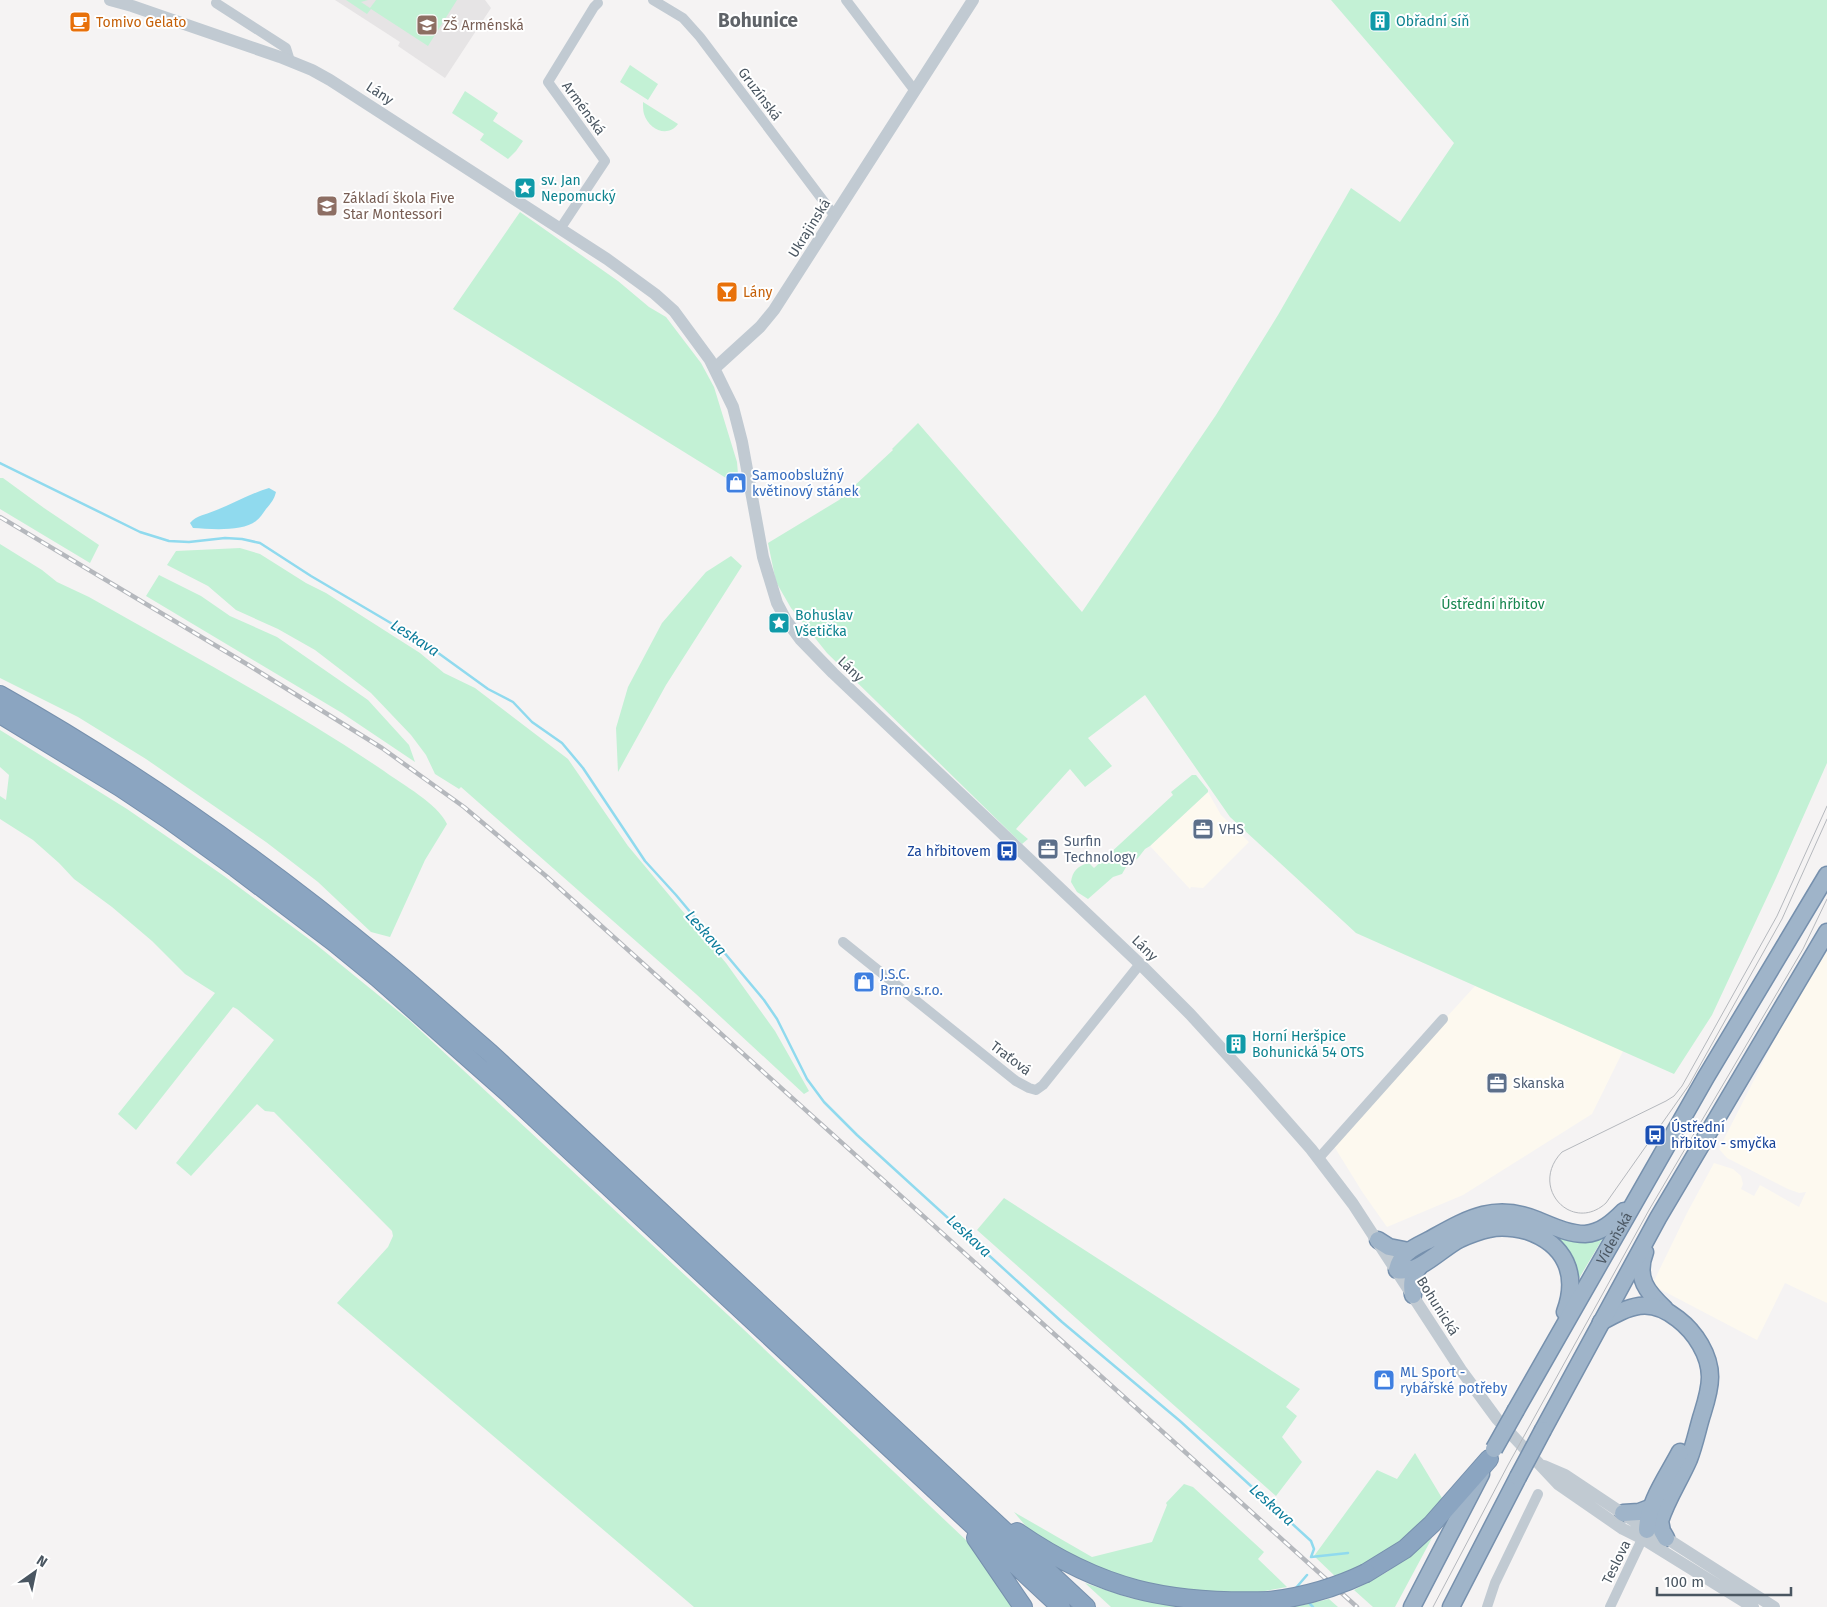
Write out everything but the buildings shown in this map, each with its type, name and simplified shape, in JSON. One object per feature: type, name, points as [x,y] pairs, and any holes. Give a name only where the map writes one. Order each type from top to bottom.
[{"type":"highway","points":[[0,695],[123,768],[177,804],[246,854],[387,964],[495,1058],[959,1501],[1061,1607]]},
{"type":"highway","points":[[0,714],[79,761],[168,819],[334,942],[378,978],[959,1501],[1086,1607]]},
{"type":"highway","name":"Vídeňská","points":[[1412,1607],[1516,1410],[1634,1201],[1827,875]]},
{"type":"highway","points":[[1450,1607],[1658,1218],[1827,932]]},
{"type":"highway","points":[[1420,1266],[1406,1271],[1397,1270],[1399,1261],[1409,1251],[1468,1219],[1484,1214],[1502,1211],[1528,1216],[1566,1231],[1582,1234],[1591,1233],[1610,1224],[1634,1201]]},
{"type":"highway","points":[[1645,1534],[1648,1517],[1657,1510],[1706,1401],[1710,1377],[1706,1355],[1698,1341],[1688,1328],[1667,1311],[1649,1292],[1640,1270],[1658,1218]]},
{"type":"highway","points":[[1413,1296],[1413,1273],[1441,1250],[1461,1238],[1489,1229],[1514,1228],[1542,1238],[1554,1246],[1568,1266],[1570,1279],[1568,1306],[1555,1341]]},
{"type":"highway","points":[[1378,1240],[1389,1248],[1409,1251]]},
{"type":"highway","points":[[1601,1322],[1636,1306],[1652,1306],[1667,1311]]},
{"type":"highway","points":[[959,1501],[1019,1533],[1077,1568],[1112,1582],[1172,1598],[1215,1601],[1269,1600],[1312,1594],[1339,1585],[1366,1573],[1405,1550],[1449,1506],[1492,1454]]},
{"type":"highway","points":[[959,1501],[1023,1607]]},
{"type":"highway","points":[[1623,1513],[1657,1510]]},
{"type":"highway","points":[[1657,1510],[1660,1527],[1666,1538]]},
{"type":"street","name":"Gruzínská","points":[[653,0],[683,18],[700,37],[834,215]]},
{"type":"street","points":[[846,0],[915,91]]},
{"type":"street","name":"Ukrajinská","points":[[715,368],[760,326],[774,310],[973,0]]},
{"type":"street","name":"Lány","points":[[117,1],[312,70],[337,84],[560,229],[619,268],[661,299],[691,332],[715,368],[729,398],[740,432],[768,578],[780,609],[790,626],[833,673],[1140,964],[1190,1014]]},
{"type":"street","points":[[216,3],[286,48],[290,61]]},
{"type":"street","name":"Arménská","points":[[560,229],[606,161],[548,82],[598,3]]},
{"type":"street","name":"Traťová","points":[[842,942],[1016,1081],[1036,1090],[1043,1085],[1140,964]]},
{"type":"street","name":"Bohunická","points":[[1190,1014],[1253,1083],[1318,1159],[1378,1240],[1461,1370],[1497,1419],[1565,1490],[1623,1529],[1666,1538],[1774,1607]]},
{"type":"street","points":[[1318,1159],[1443,1019]]},
{"type":"street","name":"Bohunická","points":[[1540,1464],[1565,1475],[1623,1513],[1645,1534],[1753,1607]]},
{"type":"street","points":[[1487,1607],[1495,1583],[1538,1494]]},
{"type":"street","name":"Teslova","points":[[1610,1607],[1645,1534]]},
{"type":"shaded area","name":"ZŠ Arménská","points":[[335,0],[485,0],[491,8],[445,78],[398,46],[400,42]]},
{"type":"shaded area","points":[[1208,792],[1221,815],[1249,842],[1203,888],[1191,887],[1190,889],[1150,846]]},
{"type":"shaded area","points":[[1827,951],[1827,1303],[1785,1283],[1757,1340],[1652,1285],[1714,1163],[1733,1169],[1741,1176],[1743,1184],[1741,1189],[1754,1196],[1760,1185],[1799,1207],[1806,1192],[1799,1193],[1788,1189],[1727,1158],[1719,1149],[1785,1019]]},
{"type":"shaded area","name":"Skanska","points":[[1475,986],[1623,1051],[1592,1114],[1463,1195],[1387,1227],[1332,1143]]},
{"type":"green space","points":[[346,0],[368,0],[361,2],[370,8],[376,0],[457,0],[428,46],[371,9],[367,14]]},
{"type":"green space","name":"Ústřední hřbitov","points":[[1331,0],[1827,0],[1827,763],[1712,1015],[1674,1074],[1356,933],[1230,817],[1145,695],[1088,738],[1112,766],[1085,787],[1070,769],[1016,829],[1028,839],[1022,844],[827,653],[791,608],[776,582],[768,543],[839,500],[893,450],[918,423],[1082,612],[1216,415],[1278,315],[1351,188],[1400,222],[1454,143]]},
{"type":"green space","points":[[630,65],[658,84],[648,100],[620,82]]},
{"type":"green space","points":[[465,91],[498,113],[493,121],[523,141],[508,159],[480,140],[484,134],[452,113]]},
{"type":"green space","points":[[643,102],[678,124],[669,131],[654,128],[646,120]]},
{"type":"green space","points":[[520,212],[618,281],[649,307],[666,317],[701,363],[714,387],[737,462],[739,486],[453,309]]},
{"type":"green space","points":[[0,478],[3,478],[99,545],[90,563],[0,509]]},
{"type":"green space","points":[[0,544],[42,570],[57,582],[89,597],[312,725],[410,788],[436,809],[447,824],[425,860],[390,937],[371,932],[318,882],[266,842],[146,759],[78,717],[0,678]]},
{"type":"green space","points":[[240,548],[260,554],[306,583],[326,593],[420,653],[444,673],[475,688],[568,759],[628,846],[726,963],[775,1031],[809,1091],[804,1094],[696,994],[461,787],[459,789],[435,774],[426,755],[411,735],[371,693],[315,650],[278,629],[236,610],[208,586],[167,565],[176,551]]},
{"type":"green space","points":[[731,556],[742,566],[666,685],[618,772],[616,728],[628,687],[662,623],[706,572]]},
{"type":"green space","points":[[159,575],[201,596],[230,616],[277,637],[368,700],[409,745],[415,762],[342,713],[146,596]]},
{"type":"green space","points":[[0,730],[127,809],[224,876],[313,942],[409,1020],[741,1327],[968,1542],[1017,1607],[694,1607],[337,1303],[388,1247],[393,1236],[392,1231],[274,1112],[265,1111],[257,1104],[191,1176],[176,1163],[274,1040],[237,1009],[233,1007],[136,1130],[118,1114],[215,993],[185,974],[152,941],[112,907],[74,879],[33,840],[0,819],[0,796],[6,800],[9,775],[0,767]]},
{"type":"green space","points":[[1192,775],[1196,775],[1208,792],[1126,867],[1122,874],[1113,877],[1088,899],[1077,892],[1071,882],[1076,869],[1089,863],[1094,868],[1173,795],[1171,792]]},
{"type":"green space","points":[[1004,1198],[1300,1389],[1286,1407],[1297,1416],[1282,1437],[1302,1462],[1276,1496],[977,1230]]},
{"type":"green space","points":[[1479,1223],[1603,1235],[1603,1238],[1578,1280],[1558,1246]]},
{"type":"green space","points":[[1415,1453],[1445,1503],[1404,1542],[1338,1579],[1314,1556],[1377,1470],[1397,1479]]},
{"type":"green space","points":[[1184,1484],[1193,1487],[1264,1552],[1258,1559],[1287,1587],[1254,1593],[1209,1593],[1145,1585],[1085,1563],[1035,1537],[1014,1512],[1092,1557],[1152,1542],[1167,1505],[1166,1503]]},
{"type":"green space","points":[[1432,1538],[1395,1607],[1373,1607],[1354,1590],[1387,1572]]},
{"type":"green space","points":[[1085,1583],[1130,1598],[1180,1607],[1111,1607]]},
{"type":"green space","points":[[1329,1599],[1338,1607],[1276,1607],[1303,1605]]},
{"type":"water","points":[[269,488],[276,492],[273,499],[259,518],[250,524],[243,527],[217,529],[193,528],[190,523],[198,517]]},
{"type":"waterway","name":"Leskava","points":[[0,463],[140,532],[169,541],[189,542],[225,538],[260,543],[311,576],[423,642],[488,689],[513,702],[532,722],[562,743],[583,768],[645,861],[764,1000],[777,1019],[807,1079],[824,1102],[857,1135],[1062,1322],[1180,1421],[1311,1541],[1314,1549],[1311,1557],[1348,1553]]},
{"type":"waterway","name":"Leskava","points":[[1295,1589],[1307,1575]]},
{"type":"waterway","name":"Leskava","points":[[1306,1600],[1313,1607]]},
{"type":"tram line","points":[[1827,806],[1777,916],[1682,1086],[1674,1096],[1666,1101],[1562,1152],[1553,1166],[1550,1179],[1552,1192],[1558,1202],[1568,1210],[1580,1213],[1593,1211],[1606,1203],[1689,1085],[1782,919],[1827,819]]},
{"type":"tram line","points":[[1433,1607],[1508,1465],[1649,1210],[1803,949],[1827,899]]},
{"type":"railway","points":[[0,517],[250,666],[382,748],[464,807],[546,876],[1357,1607]]},
{"type":"place","name":"Obřadní síň","points":[[1380,21]]},
{"type":"place","name":"Tomivo Gelato","points":[[80,22]]},
{"type":"place","name":"ZŠ Arménská","points":[[427,25]]},
{"type":"place","name":"sv. Jan Nepomucký","points":[[525,188]]},
{"type":"place","name":"Základí škola Five Star Montessori","points":[[327,206]]},
{"type":"place","name":"Lány","points":[[727,292]]},
{"type":"place","name":"Samoobslužný květinový stánek","points":[[736,483]]},
{"type":"place","name":"Bohuslav Všetička","points":[[779,623]]},
{"type":"place","name":"VHS","points":[[1203,829]]},
{"type":"place","name":"Surfin Technology","points":[[1048,849]]},
{"type":"place","name":"Za hřbitovem","points":[[1007,851]]},
{"type":"place","name":"J.S.C. Brno s.r.o.","points":[[864,982]]},
{"type":"place","name":"Horní Heršpice Bohunická 54 OTS","points":[[1236,1044]]},
{"type":"place","name":"Skanska","points":[[1497,1083]]},
{"type":"place","name":"Ústřední hřbitov - smyčka","points":[[1655,1135]]},
{"type":"place","name":"ML Sport - rybářské potřeby","points":[[1384,1380]]},
{"type":"district","name":"Bohunice","points":[[758,20]]}]
